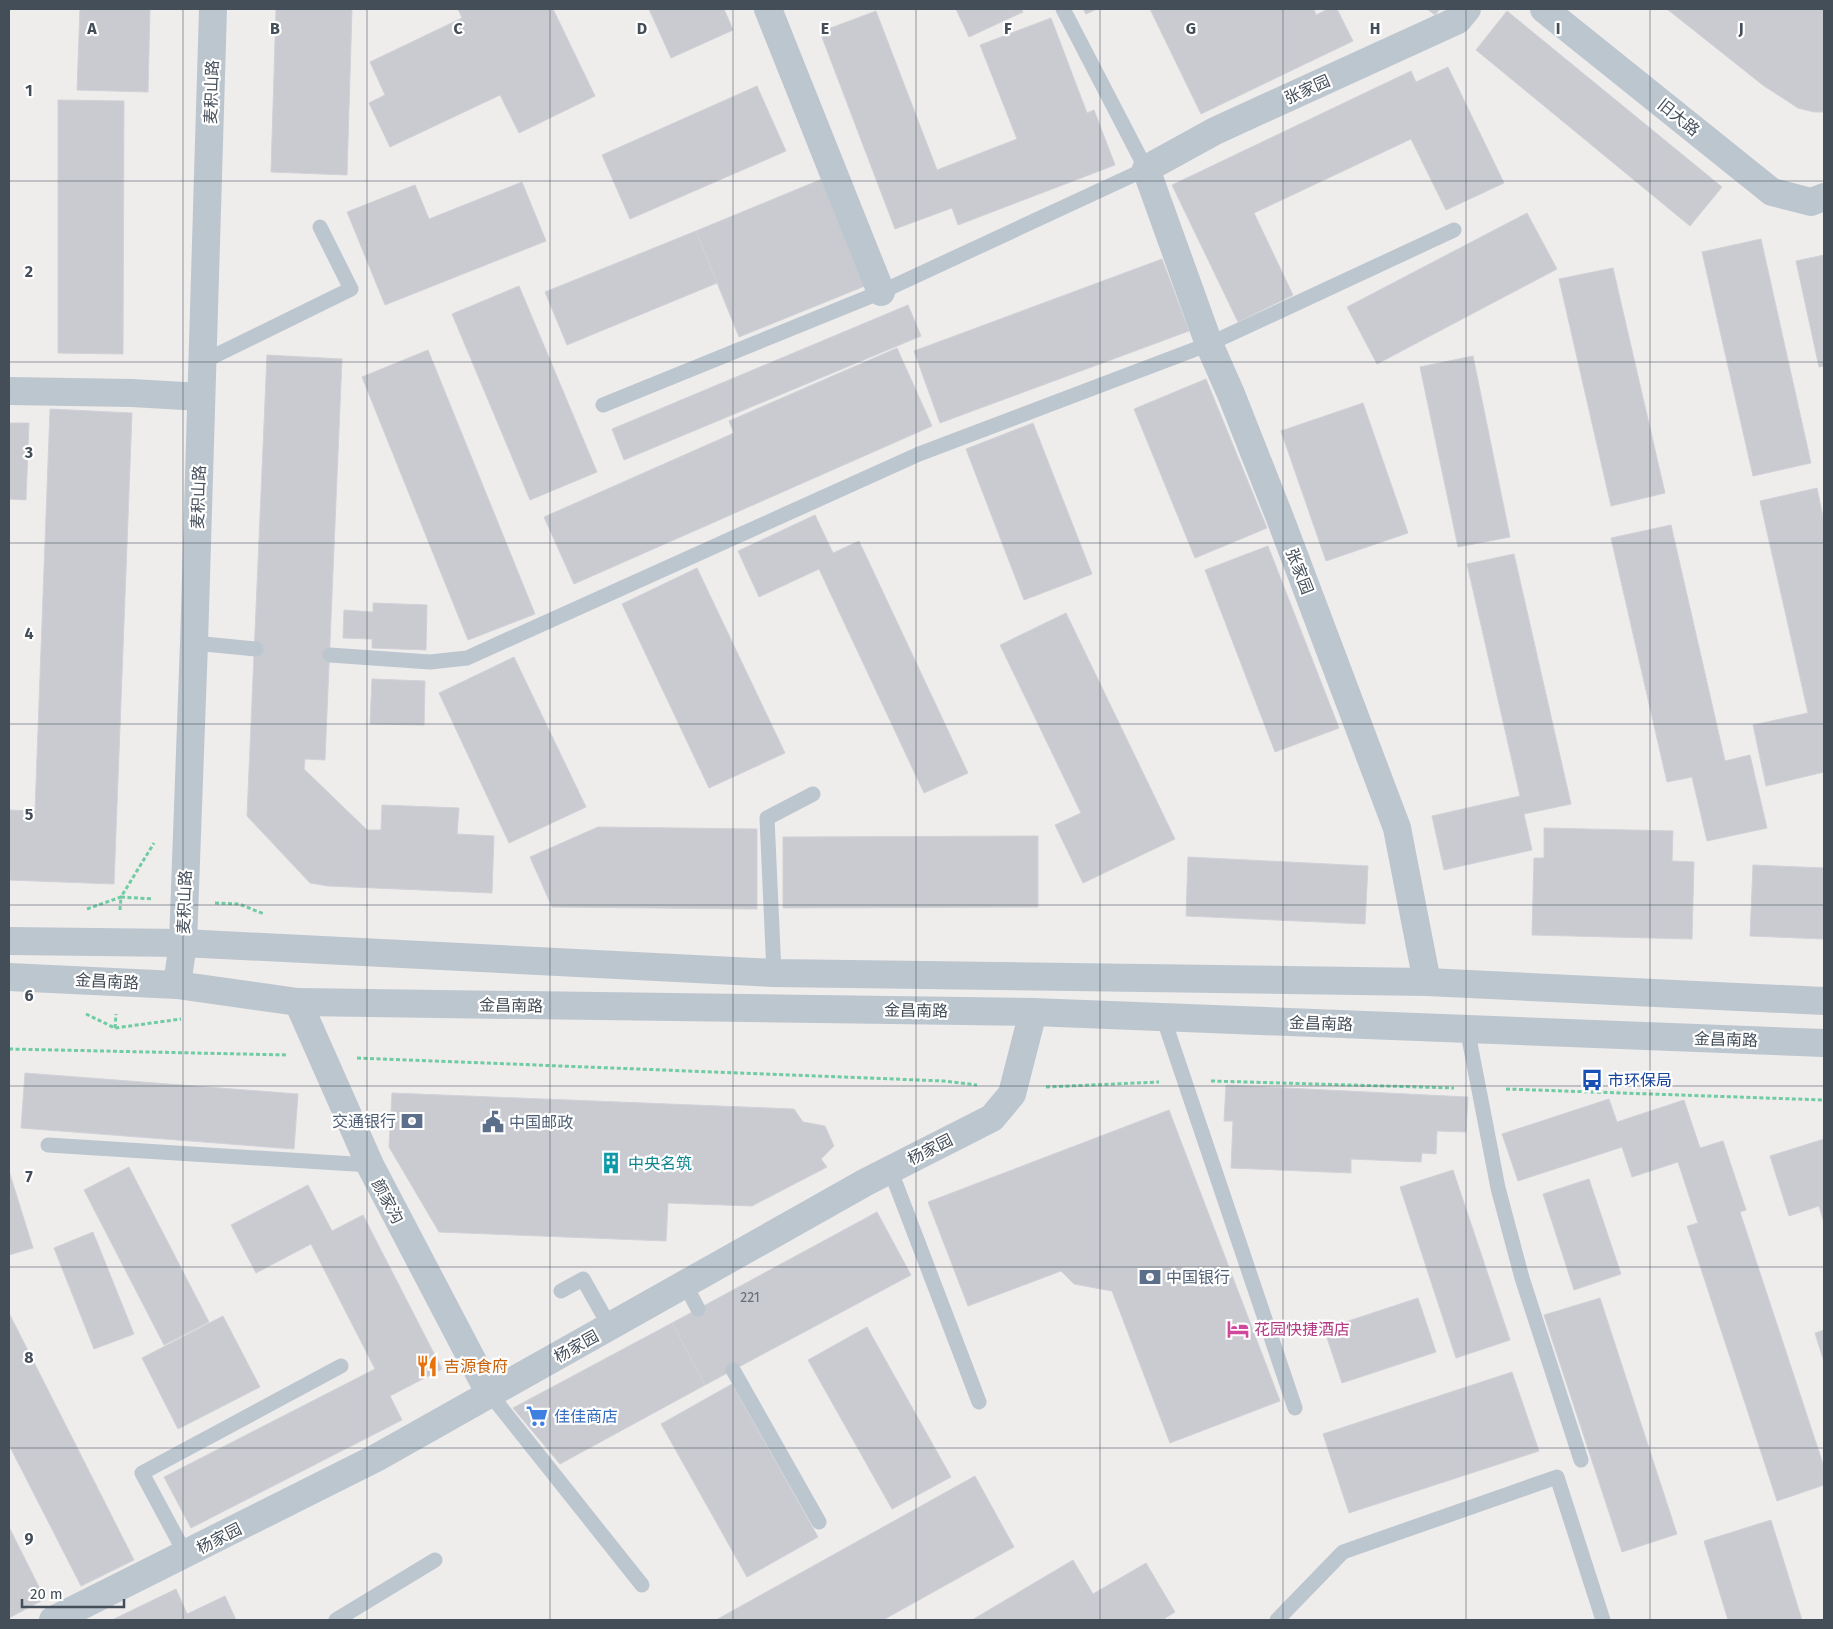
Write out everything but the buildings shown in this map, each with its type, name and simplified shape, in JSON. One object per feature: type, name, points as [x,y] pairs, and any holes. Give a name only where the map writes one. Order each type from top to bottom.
[{"type":"street","name":"麦积山路","points":[[177,985],[183,943],[213,9]]},
{"type":"street","points":[[768,9],[881,292]]},
{"type":"street","name":"张家园","points":[[1427,982],[1397,828],[1277,509],[1232,394],[1209,344],[1146,169],[1215,130],[1458,20],[1468,9]]},
{"type":"street","name":"旧大路","points":[[1544,9],[1772,192],[1811,202],[1824,197]]},
{"type":"street","points":[[9,391],[132,393],[201,397]]},
{"type":"street","points":[[9,941],[183,943],[774,973],[1427,982],[1824,1001]]},
{"type":"street","name":"金昌南路","points":[[9,977],[177,985],[298,1002],[1033,1012],[1824,1043]]},
{"type":"street","name":"颜家沟","points":[[298,1002],[370,1166],[490,1394]]},
{"type":"street","name":"杨家园","points":[[53,1620],[186,1555],[376,1458],[890,1169],[992,1118],[1012,1094],[1033,1012]]},
{"type":"lane","name":"张家园","points":[[1063,9],[1146,169]]},
{"type":"lane","points":[[602,405],[881,292],[1146,169]]},
{"type":"lane","points":[[202,362],[351,289],[320,227]]},
{"type":"lane","points":[[330,655],[430,662],[467,658],[919,454],[1209,344],[1454,230]]},
{"type":"lane","points":[[194,643],[256,649]]},
{"type":"lane","points":[[774,973],[767,818],[812,794]]},
{"type":"lane","points":[[1163,1016],[1295,1408]]},
{"type":"lane","points":[[1466,1028],[1498,1188],[1522,1278],[1581,1460]]},
{"type":"lane","points":[[48,1144],[370,1166]]},
{"type":"lane","points":[[890,1169],[979,1402]]},
{"type":"lane","points":[[561,1291],[583,1278],[610,1327]]},
{"type":"lane","points":[[685,1284],[698,1309]]},
{"type":"lane","points":[[186,1555],[142,1473],[341,1366]]},
{"type":"lane","points":[[734,1370],[820,1522]]},
{"type":"lane","points":[[490,1394],[642,1585]]},
{"type":"lane","points":[[1277,1620],[1343,1552],[1557,1478],[1603,1620]]},
{"type":"lane","points":[[336,1620],[435,1560]]},
{"type":"path","points":[[9,1049],[321,1056],[944,1081],[1013,1089],[1184,1081],[1824,1100]]},
{"type":"place","name":"市环保局","points":[[1592,1080]]},
{"type":"place","name":"交通银行","points":[[412,1121]]},
{"type":"place","name":"中国邮政","points":[[493,1122]]},
{"type":"place","name":"中央名筑","points":[[611,1163]]},
{"type":"place","name":"中国银行","points":[[1150,1277]]},
{"type":"place","name":"花园快捷酒店","points":[[1238,1329]]},
{"type":"place","name":"吉源食府","points":[[427,1366]]},
{"type":"place","name":"佳佳商店","points":[[537,1416]]}]
